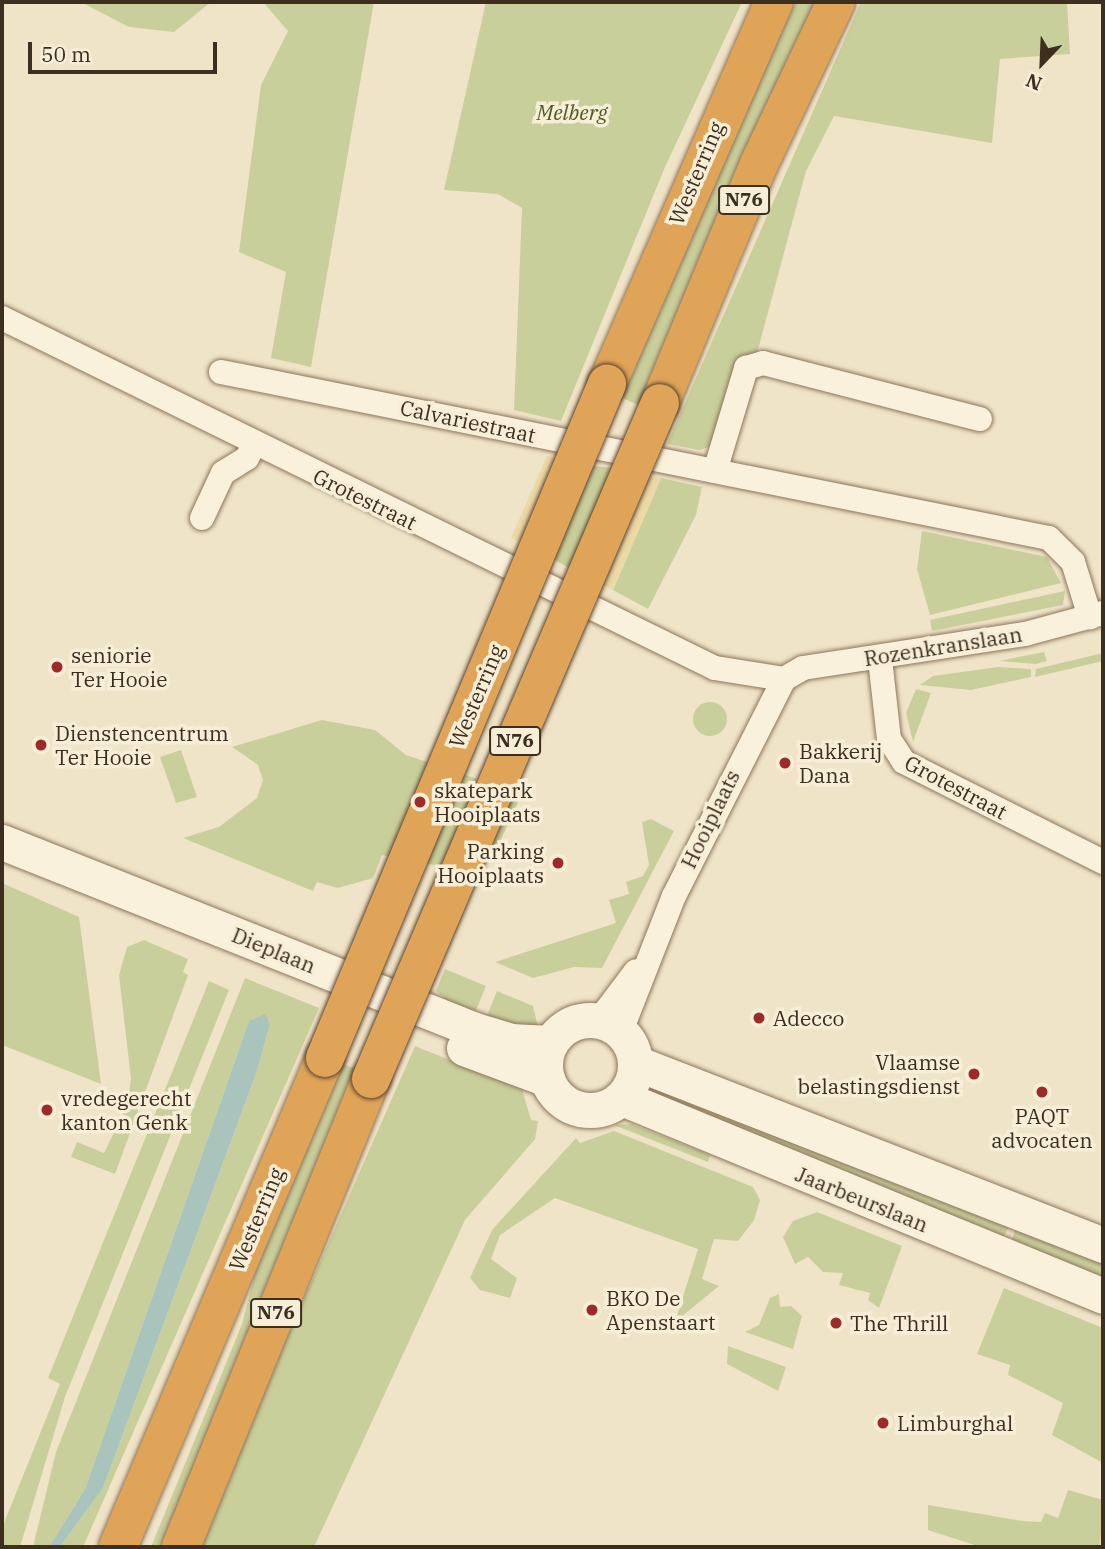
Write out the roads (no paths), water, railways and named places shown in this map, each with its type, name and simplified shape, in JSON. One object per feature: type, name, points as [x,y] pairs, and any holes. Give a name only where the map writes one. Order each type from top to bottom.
[{"type":"highway","name":"Westerring","points":[[118,1547],[607,384],[774,2]]},
{"type":"highway","name":"N76","points":[[181,1547],[371,1079],[759,164],[836,2]]},
{"type":"main road","name":"Dieplaan","points":[[2,842],[475,1030],[510,1041],[550,1043]]},
{"type":"main road","name":"Dieplaan","points":[[2,866],[547,1079],[561,1101],[585,1110],[622,1098]]},
{"type":"main road","points":[[547,1079],[550,1043],[571,1024],[610,1026],[636,1063],[1103,1245]]},
{"type":"main road","points":[[622,1098],[636,1063]]},
{"type":"main road","name":"Jaarbeurslaan","points":[[622,1098],[1103,1296]]},
{"type":"street","name":"Grotestraat","points":[[2,318],[254,444],[729,674],[784,679]]},
{"type":"street","points":[[715,471],[746,368],[763,363],[979,419]]},
{"type":"street","name":"Calvariestraat","points":[[221,372],[1049,538],[1073,562],[1096,615]]},
{"type":"street","points":[[202,518],[223,473],[247,458],[254,444]]},
{"type":"street","name":"Rozenkranslaan","points":[[784,679],[803,668],[880,659],[1096,615]]},
{"type":"street","name":"Grotestraat","points":[[880,659],[889,739],[904,762],[1103,862]]},
{"type":"street","name":"Grotestraat","points":[[729,674],[764,712]]},
{"type":"street","name":"Hooiplaats","points":[[610,1026],[644,962],[764,712],[784,679]]},
{"type":"water","points":[[265,1014],[270,1024],[257,1071],[103,1488],[60,1547],[49,1547],[85,1489],[249,1021]]},
{"type":"place","name":"seniorie Ter Hooie","points":[[57,667]]},
{"type":"place","name":"Dienstencentrum Ter Hooie","points":[[41,745]]},
{"type":"place","name":"Bakkerij Dana","points":[[785,763]]},
{"type":"place","name":"skatepark Hooiplaats","points":[[420,802]]},
{"type":"place","name":"Parking Hooiplaats","points":[[558,863]]},
{"type":"place","name":"Adecco","points":[[759,1018]]},
{"type":"place","name":"Vlaamse belastingsdienst","points":[[974,1074]]},
{"type":"place","name":"PAQT advocaten","points":[[1042,1092]]},
{"type":"place","name":"vredegerecht kanton Genk","points":[[47,1110]]},
{"type":"place","name":"BKO De Apenstaart","points":[[592,1310]]},
{"type":"place","name":"The Thrill","points":[[836,1323]]},
{"type":"place","name":"Limburghal","points":[[883,1423]]},
{"type":"park label","name":"Melberg","points":[[572,112]]}]
